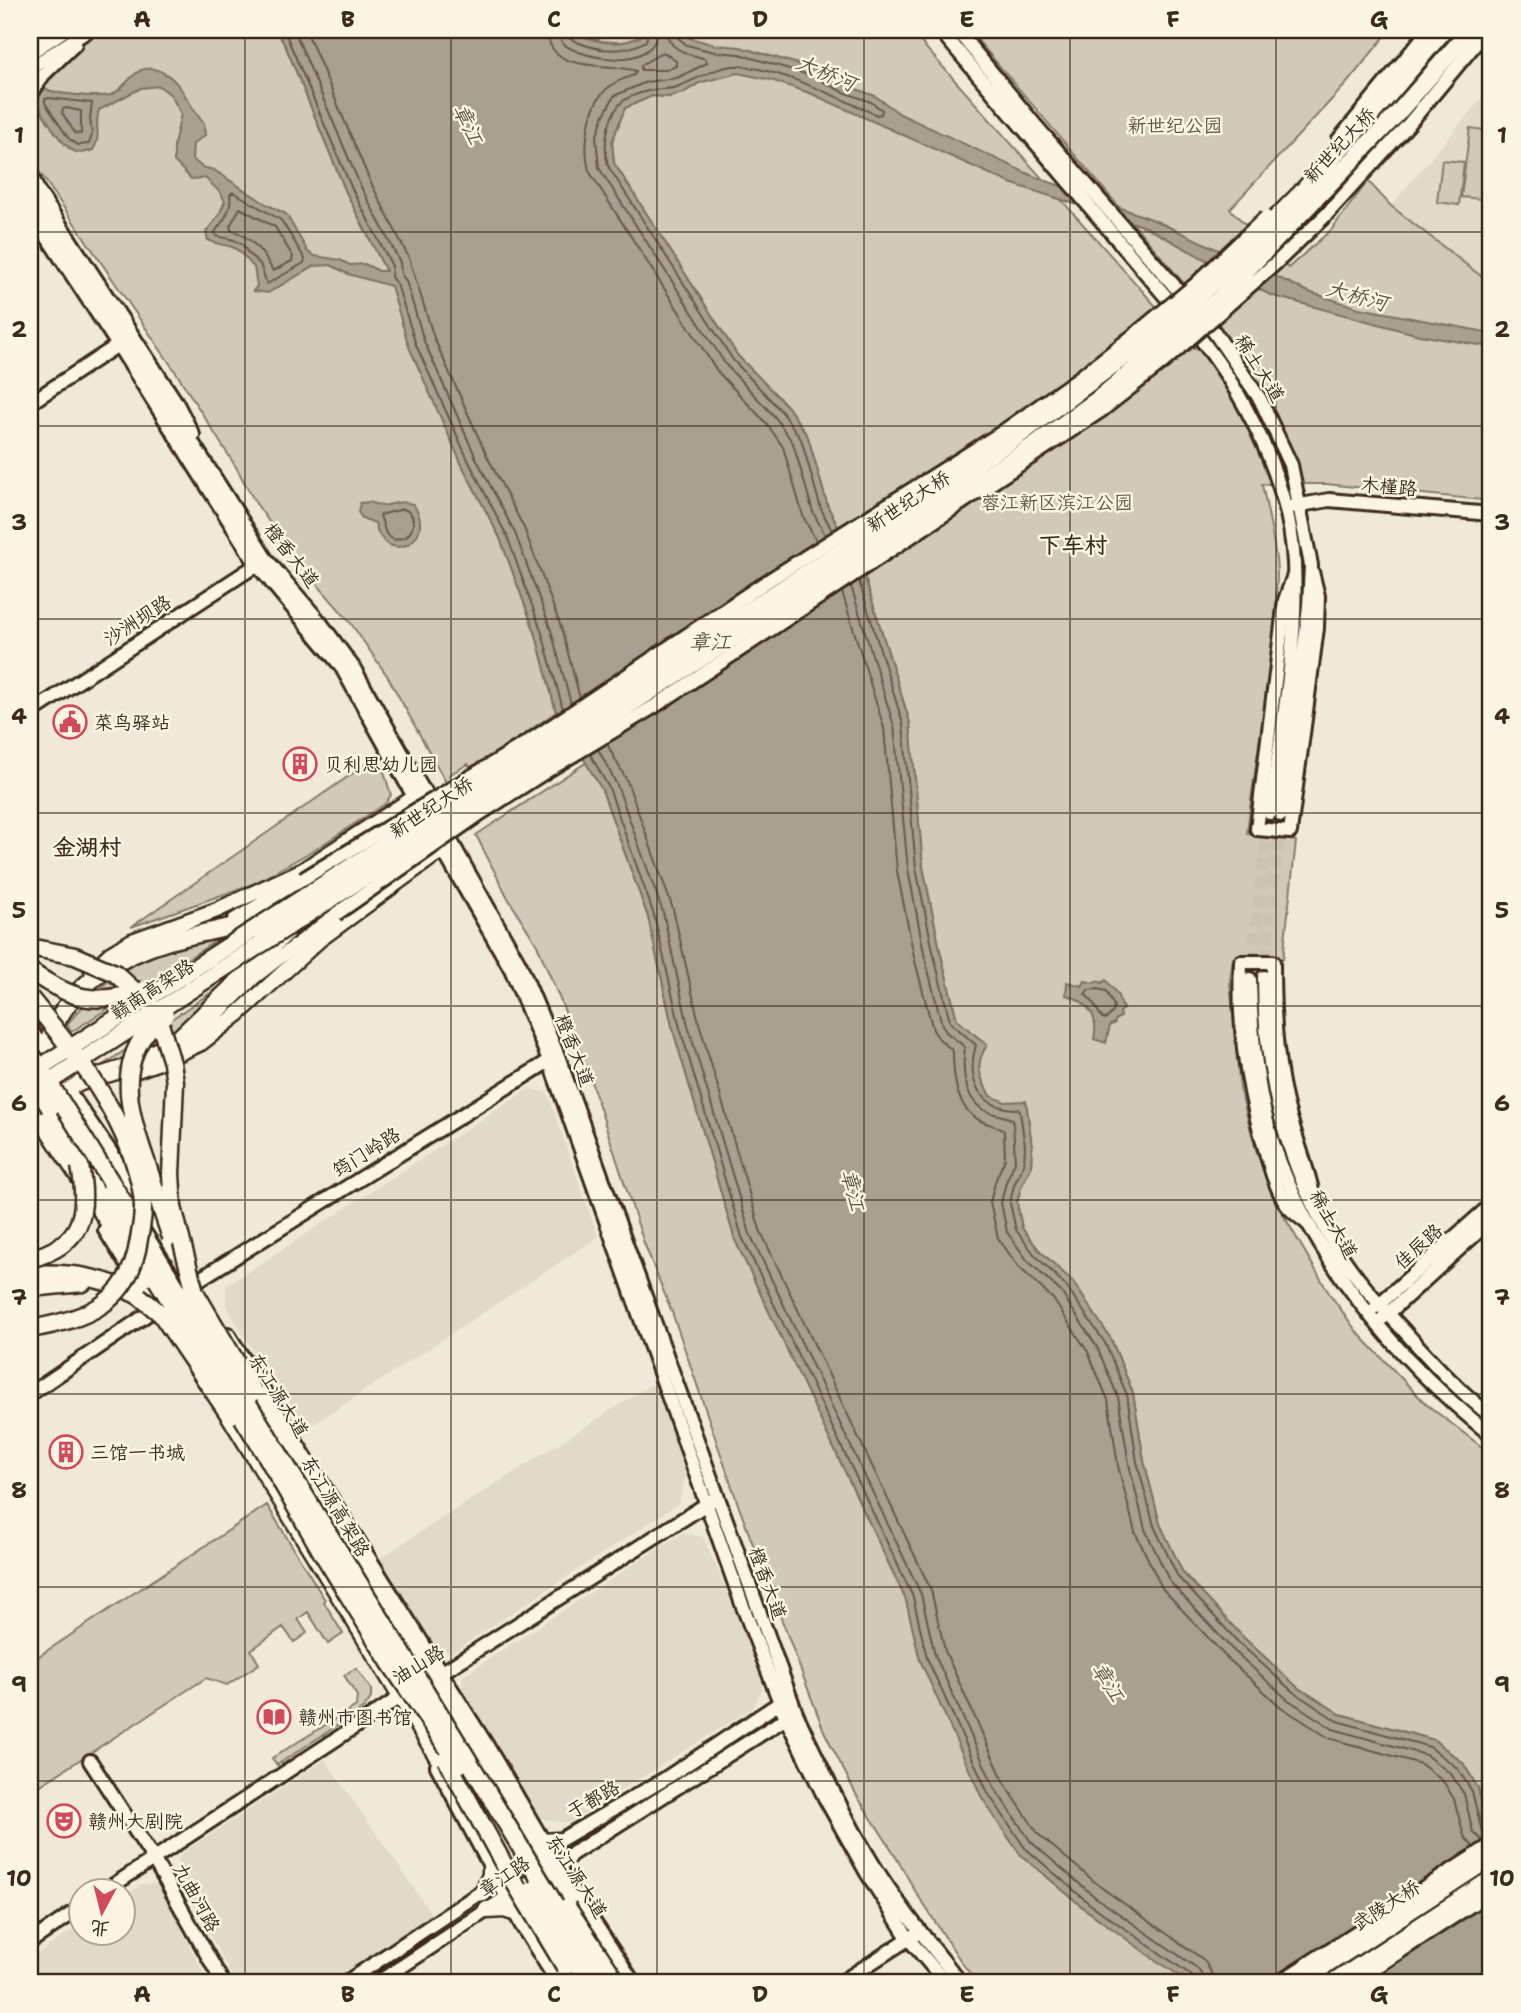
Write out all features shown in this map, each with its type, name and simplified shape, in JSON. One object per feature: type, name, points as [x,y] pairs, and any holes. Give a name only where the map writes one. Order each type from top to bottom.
[{"type":"highway","name":"新世纪大桥","points":[[291,904],[535,750],[1014,439],[1136,348],[1204,291],[1299,195],[1444,30]]},
{"type":"highway","name":"新世纪大桥","points":[[297,920],[1024,452],[1097,400],[1216,302],[1396,115],[1470,30]]},
{"type":"highway","points":[[30,971],[57,989],[81,998],[96,999],[132,994],[148,989],[291,904]]},
{"type":"highway","points":[[69,1001],[115,963],[135,954],[161,943],[221,931],[258,919],[291,904]]},
{"type":"highway","name":"赣南高架路","points":[[30,1074],[291,904]]},
{"type":"highway","points":[[61,1088],[128,1066],[178,1039],[252,968],[297,920]]},
{"type":"highway","points":[[297,920],[171,1009],[145,1034],[131,1067],[127,1086],[128,1105],[134,1128],[172,1240],[195,1287],[284,1444],[328,1548]]},
{"type":"highway","name":"赣南高架路","points":[[30,1105],[169,1003],[297,920]]},
{"type":"highway","points":[[30,947],[75,956],[115,973],[150,1005],[161,1027],[175,1082],[171,1174],[173,1207],[195,1287]]},
{"type":"highway","points":[[35,1059],[152,995]]},
{"type":"highway","points":[[30,998],[113,1110],[129,1144],[141,1185],[144,1207],[136,1258],[129,1279],[108,1300],[89,1312],[61,1324],[30,1329]]},
{"type":"highway","name":"东江源高架路","points":[[35,1059],[457,1761],[587,1983]]},
{"type":"highway","name":"东江源高架路","points":[[30,1074],[267,1457],[328,1548]]},
{"type":"highway","points":[[30,1259],[53,1252],[68,1240],[80,1221],[84,1205],[85,1191],[80,1166],[50,1108]]},
{"type":"highway","points":[[30,1273],[59,1273],[105,1280],[139,1296],[161,1314],[328,1548]]},
{"type":"highway","points":[[30,1287],[91,1283],[139,1296]]},
{"type":"highway","points":[[395,1658],[575,1983]]},
{"type":"highway","points":[[395,1658],[473,1753],[532,1854],[618,1983]]},
{"type":"highway","name":"东江源高架路","points":[[395,1658],[467,1758],[602,1983]]},
{"type":"highway","points":[[484,1893],[494,1870]]},
{"type":"highway","points":[[488,1910],[515,1908]]},
{"type":"main road","points":[[35,1059],[69,1001],[92,970],[110,954],[157,930],[197,918],[286,878],[419,794]]},
{"type":"main road","points":[[97,1082],[141,1069],[201,1043],[238,1014],[320,939],[448,848]]},
{"type":"main road","name":"东江源大道","points":[[30,1042],[35,1059],[61,1088],[110,1173],[233,1358],[437,1676],[480,1750],[560,1871],[626,1983]]},
{"type":"main road","points":[[61,1088],[30,1105],[443,1766],[515,1908],[567,1983]]},
{"type":"main road","name":"武陵大桥","points":[[1301,1983],[1491,1859]]},
{"type":"main road","name":"武陵大桥","points":[[1331,1983],[1491,1878]]},
{"type":"street","points":[[30,41],[56,30]]},
{"type":"street","points":[[30,53],[65,30]]},
{"type":"street","points":[[30,68],[89,30]]},
{"type":"street","points":[[30,96],[43,75],[89,30]]},
{"type":"street","name":"稀土大道","points":[[940,30],[1204,342],[1243,405],[1274,467],[1290,538],[1294,575],[1290,664],[1276,814],[1302,666],[1311,567],[1291,465],[1260,398],[1215,333],[957,30]]},
{"type":"street","points":[[110,954],[157,935],[215,926],[239,919],[531,740],[766,582],[1001,433],[1079,378],[1195,285],[1304,181],[1429,30]]},
{"type":"street","points":[[437,1676],[299,1443],[195,1287],[110,1151],[61,1088],[97,1082],[148,1063],[190,1040],[255,978],[336,914],[478,815],[655,706],[1102,410],[1162,363],[1326,215],[1408,125],[1487,30]]},
{"type":"street","points":[[30,173],[38,191],[176,402],[217,482]]},
{"type":"street","name":"橙香大道","points":[[30,191],[262,562],[320,622],[353,667],[511,969],[553,1058],[711,1501],[825,1798],[867,1873],[908,1938],[946,1983]]},
{"type":"street","name":"橙香大道","points":[[30,211],[123,342],[217,482],[262,562]]},
{"type":"street","points":[[30,403],[123,342]]},
{"type":"street","name":"木槿路","points":[[1284,509],[1300,503],[1329,500],[1491,514]]},
{"type":"street","name":"沙洲坝路","points":[[30,713],[262,562]]},
{"type":"street","points":[[1294,575],[1285,600],[1257,829],[1290,832],[1317,628],[1318,596],[1311,567]]},
{"type":"street","points":[[1311,1226],[1286,1205],[1273,1176],[1250,1092],[1242,1047],[1241,962],[1273,962],[1273,1021],[1277,1056],[1285,1099],[1317,1213]]},
{"type":"street","name":"稀土大道","points":[[1264,977],[1264,1026],[1284,1131],[1303,1186],[1339,1253],[1365,1288],[1460,1391],[1491,1416]]},
{"type":"street","name":"稀土大道","points":[[1250,979],[1251,1032],[1259,1084],[1273,1142],[1295,1196],[1329,1260],[1373,1317],[1454,1405],[1491,1435]]},
{"type":"street","points":[[30,1028],[35,1059]]},
{"type":"street","name":"筠门岭路","points":[[195,1287],[553,1058]]},
{"type":"street","name":"佳辰路","points":[[1385,1309],[1491,1205]]},
{"type":"street","name":"佳辰路","points":[[1373,1317],[1491,1220]]},
{"type":"street","points":[[30,1394],[158,1308]]},
{"type":"street","name":"油山路","points":[[127,1876],[399,1697],[437,1676],[711,1501]]},
{"type":"street","name":"于都路","points":[[494,1870],[663,1780],[785,1699]]},
{"type":"street","name":"橙香大道","points":[[791,1715],[875,1868],[961,1983]]},
{"type":"street","name":"章江路","points":[[515,1908],[560,1871],[791,1715]]},
{"type":"street","name":"九曲河路","points":[[90,1761],[153,1858],[223,1983]]},
{"type":"street","points":[[1278,1983],[1491,1845]]},
{"type":"street","points":[[560,1871],[634,1983]]},
{"type":"street","points":[[1352,1983],[1491,1892]]},
{"type":"street","points":[[345,1983],[484,1893]]},
{"type":"street","points":[[515,1908],[558,1983]]},
{"type":"street","name":"章江路","points":[[377,1983],[488,1910]]},
{"type":"street","points":[[30,1942],[66,1918]]},
{"type":"street","points":[[840,1983],[920,1931]]},
{"type":"shaded area","points":[[1491,87],[1491,284],[1391,206]]},
{"type":"shaded area","points":[[530,1088],[548,1094],[598,1237],[302,1432],[226,1306],[226,1286]]},
{"type":"shaded area","points":[[655,1382],[686,1473],[679,1503],[451,1653],[433,1648],[377,1560]]},
{"type":"shaded area","points":[[682,1533],[703,1537],[724,1584],[763,1686],[754,1707],[569,1823],[537,1818],[461,1694],[463,1676]]},
{"type":"shaded area","points":[[325,1760],[433,1916],[326,1983],[236,1983],[178,1876],[179,1855]]},
{"type":"shaded area","points":[[142,1884],[160,1884],[208,1983],[30,1983],[30,1959],[66,1935],[66,1946],[136,1946],[136,1888]]},
{"type":"green space","points":[[30,30],[276,30],[286,47],[346,192],[386,271],[462,465],[500,538],[536,635],[556,712],[473,770],[468,764],[449,775],[454,786],[449,788],[388,677],[350,622],[297,561],[255,502],[175,371],[30,158]]},
{"type":"green space","name":"蓉江新区滨江公园","points":[[568,30],[910,30],[1194,349],[1220,326],[969,30],[1390,30],[1347,83],[1230,209],[1288,268],[1331,230],[1368,181],[1391,206],[1491,284],[1491,501],[1326,484],[1262,484],[1275,553],[1276,607],[1247,834],[1296,841],[1283,959],[1233,958],[1230,982],[1240,1089],[1256,1150],[1274,1199],[1329,1293],[1357,1332],[1426,1404],[1491,1454],[1491,1830],[1487,1825],[1478,1788],[1463,1763],[1434,1740],[1340,1714],[1296,1686],[1243,1637],[1183,1573],[1160,1524],[1144,1461],[1133,1393],[1111,1339],[1073,1282],[1039,1250],[1022,1228],[1017,1203],[1031,1167],[1032,1146],[1026,1102],[1005,1102],[990,1096],[979,1065],[987,1045],[957,1020],[923,867],[910,723],[865,578],[828,507],[808,437],[788,407],[738,356],[614,163],[612,142],[625,108],[652,96],[668,97],[683,93],[699,83],[627,43],[602,41]]},
{"type":"green space","points":[[1470,128],[1491,131],[1491,200],[1461,197]]},
{"type":"green space","points":[[1442,160],[1464,162],[1459,205],[1437,202]]},
{"type":"green space","points":[[375,758],[384,772],[391,795],[385,804],[314,850],[253,884],[131,927]]},
{"type":"green space","points":[[587,762],[602,790],[648,917],[673,1030],[735,1240],[906,1600],[920,1660],[999,1824],[1020,1854],[1085,1909],[1191,1983],[977,1983],[917,1894],[857,1796],[824,1731],[740,1510],[562,1004],[537,945],[508,898],[476,835]]},
{"type":"green space","points":[[230,932],[71,1032],[67,1024],[102,987],[126,967],[163,949]]},
{"type":"green space","points":[[237,975],[173,1035],[137,1056],[94,1071]]},
{"type":"green space","points":[[267,1505],[343,1634],[328,1644],[308,1612],[298,1619],[307,1633],[294,1642],[283,1627],[251,1650],[259,1664],[227,1685],[206,1678],[30,1792],[30,1662]]},
{"type":"green space","points":[[356,1668],[371,1689],[371,1698],[364,1708],[277,1765],[272,1758],[356,1706],[357,1696],[344,1675]]},
{"type":"water","name":"章江","points":[[276,30],[568,30],[595,40],[613,43],[641,36],[642,30],[679,30],[690,38],[715,45],[740,47],[815,69],[843,84],[875,96],[900,114],[1033,176],[1154,220],[1309,292],[1359,308],[1491,333],[1491,347],[1419,335],[1270,295],[1146,227],[1010,183],[812,94],[771,80],[738,73],[699,83],[683,93],[668,97],[652,96],[625,108],[612,142],[614,163],[738,356],[788,407],[808,437],[828,507],[865,578],[910,723],[923,867],[957,1020],[987,1045],[980,1059],[979,1070],[990,1096],[1005,1102],[1026,1101],[1032,1146],[1031,1167],[1017,1203],[1022,1228],[1039,1250],[1073,1282],[1111,1339],[1133,1393],[1144,1461],[1160,1524],[1183,1573],[1243,1637],[1296,1686],[1340,1714],[1434,1740],[1463,1763],[1478,1788],[1487,1825],[1491,1830],[1491,1983],[1191,1983],[1085,1909],[1020,1854],[981,1796],[920,1660],[906,1600],[735,1240],[673,1030],[648,917],[602,790],[556,712],[536,635],[500,538],[462,465],[409,347],[391,286],[348,274],[331,265],[314,266],[268,293],[253,291],[257,286],[254,267],[235,248],[208,240],[206,232],[219,215],[225,201],[220,192],[205,178],[191,179],[174,161],[174,145],[181,114],[171,95],[159,86],[141,88],[99,110],[96,145],[93,150],[80,153],[63,142],[30,92],[31,82],[56,92],[105,96],[116,92],[138,71],[154,69],[164,73],[181,89],[204,123],[205,135],[193,144],[192,159],[286,214],[308,252],[350,265],[365,264],[379,271],[386,271],[346,192],[286,47]]},
{"type":"water","points":[[369,502],[382,506],[402,502],[413,504],[419,517],[420,528],[415,538],[399,547],[389,545],[381,537],[375,523],[362,518],[358,512],[360,503]]},
{"type":"water","points":[[1106,980],[1117,994],[1123,1009],[1120,1012],[1121,1017],[1110,1025],[1106,1043],[1094,1039],[1095,1023],[1086,1005],[1066,995],[1067,982],[1082,986],[1085,981],[1102,983]]},
{"type":"tunnel","points":[[1250,979],[1270,813]]},
{"type":"tunnel","points":[[1264,977],[1281,815]]},
{"type":"place","name":"菜鸟驿站","points":[[70,722]]},
{"type":"place","name":"贝利思幼儿园","points":[[300,764]]},
{"type":"place","name":"三馆一书城","points":[[66,1452]]},
{"type":"place","name":"赣州市图书馆","points":[[274,1717]]},
{"type":"place","name":"赣州大剧院","points":[[64,1821]]},
{"type":"district","name":"下车村","points":[[1073,545]]},
{"type":"district","name":"金湖村","points":[[87,847]]},
{"type":"water label","name":"大桥河","points":[[826,73]]},
{"type":"water label","name":"大桥河","points":[[1357,296]]},
{"type":"park label","name":"新世纪公园","points":[[1175,125]]}]
